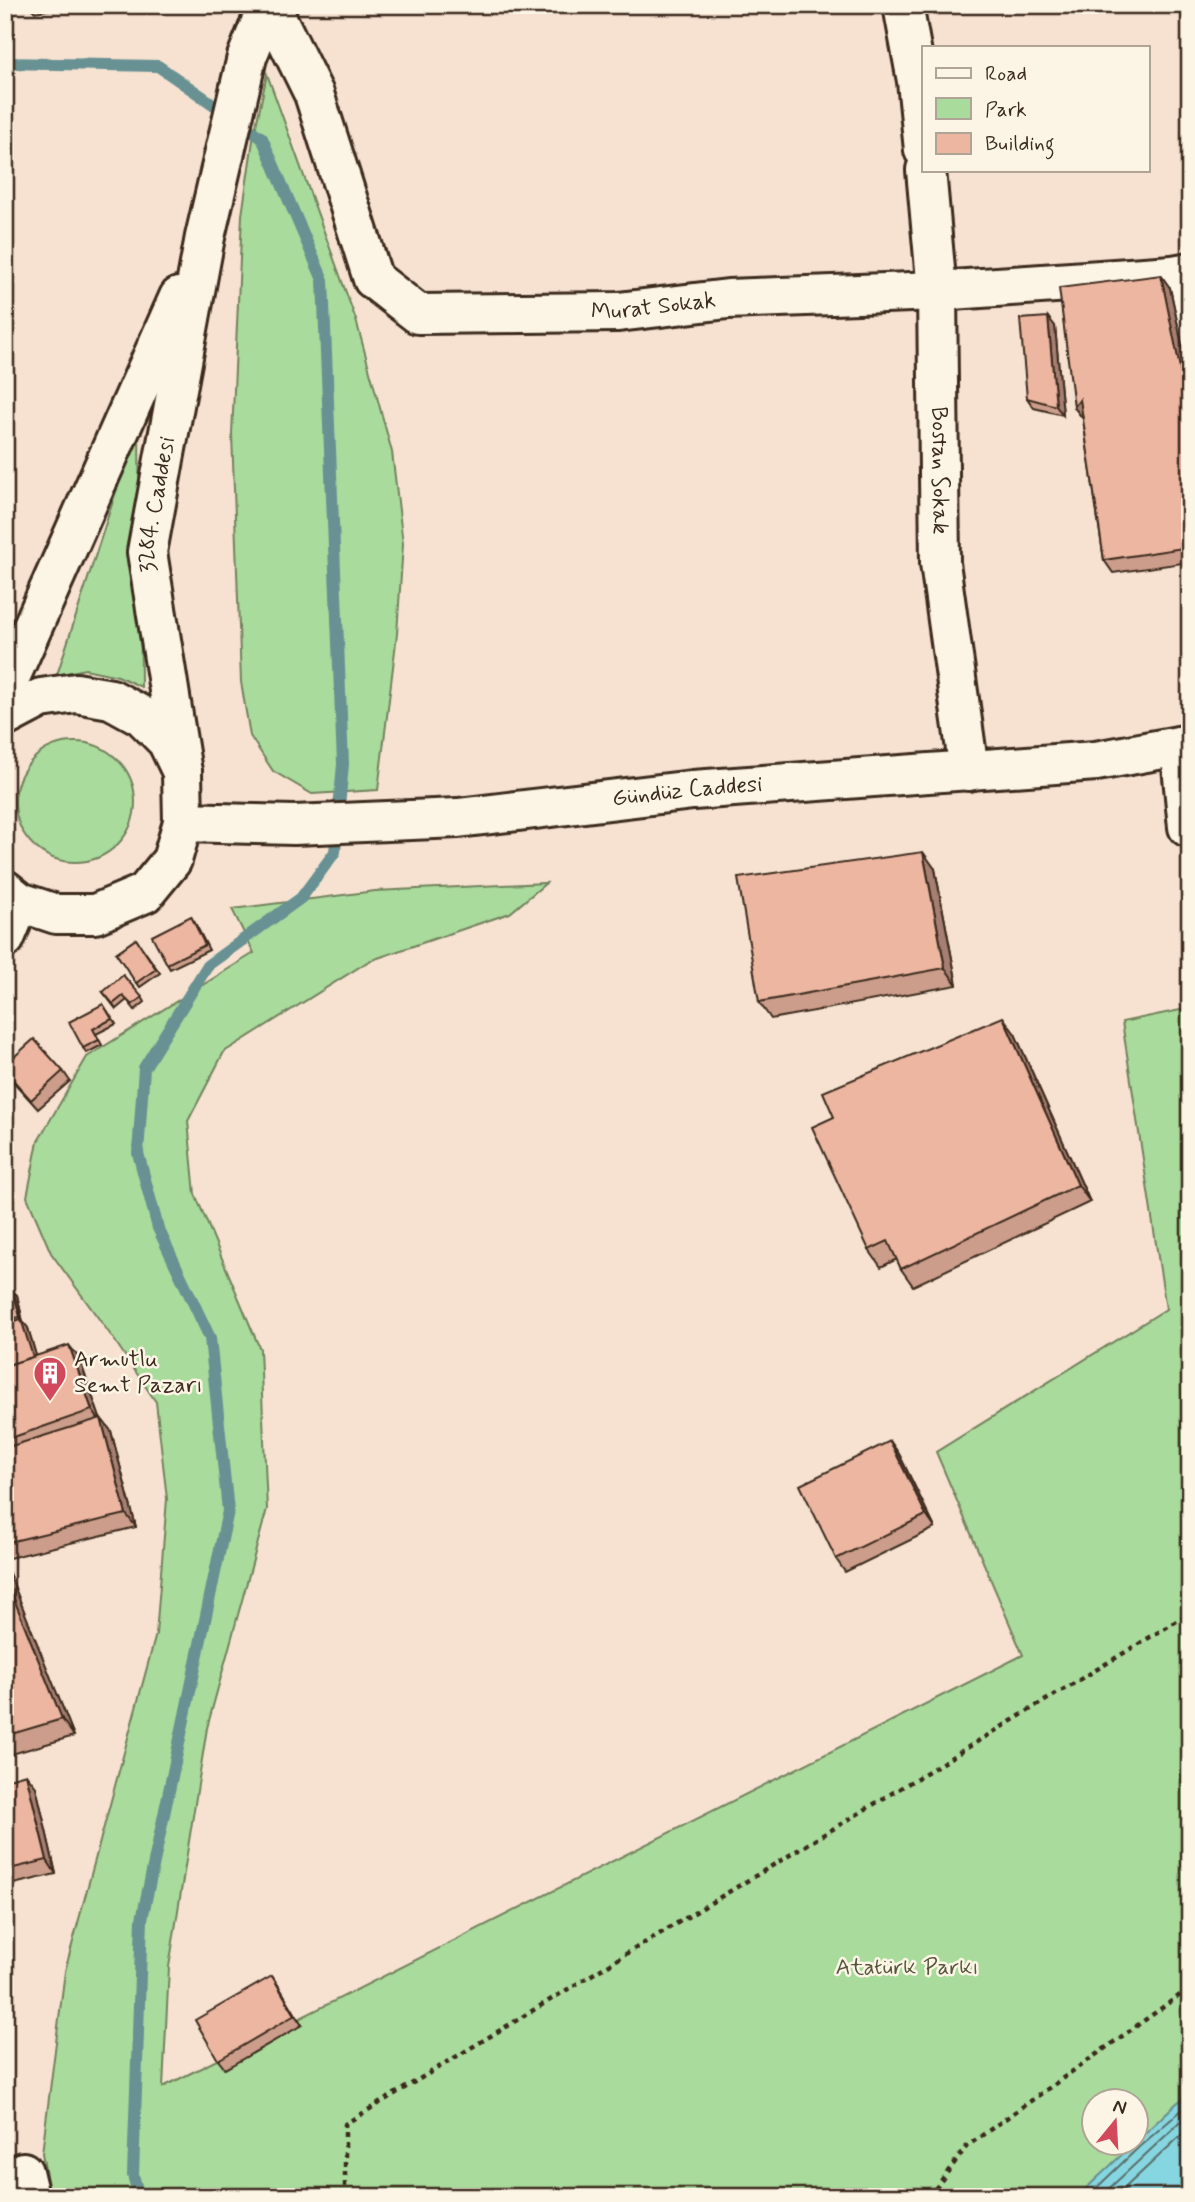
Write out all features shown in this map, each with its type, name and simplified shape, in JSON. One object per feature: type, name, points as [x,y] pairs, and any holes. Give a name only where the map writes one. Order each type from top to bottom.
[{"type":"main road","name":"3284. Caddesi","points":[[182,772],[148,552],[205,237],[247,57],[269,5]]},
{"type":"main road","name":"Murat Sokak","points":[[269,5],[314,94],[373,279],[418,314],[618,312],[728,299],[937,291],[1182,273],[1190,337]]},
{"type":"main road","points":[[903,5],[917,81],[922,130]]},
{"type":"main road","name":"Bostan Sokak","points":[[926,172],[937,291],[940,563],[969,771]]},
{"type":"main road","name":"3284. Caddesi","points":[[5,689],[205,237]]},
{"type":"main road","points":[[5,717],[41,698],[76,693],[111,699],[142,716],[167,741],[182,772],[183,822],[172,860],[145,893],[95,914],[56,915],[13,896],[5,938]]},
{"type":"main road","points":[[1185,745],[1188,827]]},
{"type":"main road","name":"Gündüz Caddesi","points":[[183,822],[294,825],[458,818],[693,790],[1096,761],[1185,745]]},
{"type":"path","points":[[345,2197],[345,2124],[1190,1614]]},
{"type":"path","points":[[929,2197],[967,2147],[1190,1988]]},
{"type":"green space","points":[[267,74],[356,320],[392,452],[403,544],[397,634],[378,790],[312,794],[273,771],[250,736],[241,682],[232,434],[242,215],[253,140]]},
{"type":"green space","points":[[139,420],[141,687],[118,676],[85,669],[57,675]]},
{"type":"green space","points":[[75,742],[98,746],[118,759],[131,779],[135,802],[131,825],[118,845],[98,858],[75,862],[52,858],[32,845],[19,825],[15,802],[19,779],[32,759],[52,746]]},
{"type":"green space","name":"Atatürk Parkı","points":[[546,883],[510,913],[369,961],[224,1052],[188,1121],[195,1194],[260,1349],[267,1509],[207,1728],[169,1967],[163,2087],[1023,1655],[936,1452],[1166,1309],[1122,1022],[1190,1008],[1190,2094],[1150,2129],[1150,2086],[1080,2086],[1080,2156],[1121,2156],[1077,2197],[50,2197],[42,2153],[65,1971],[156,1634],[167,1499],[156,1402],[51,1253],[27,1197],[38,1141],[87,1057],[254,953],[232,909],[375,891]]},
{"type":"water","points":[[1190,2094],[1190,2197],[1077,2197],[1121,2156],[1150,2156],[1150,2128]]},
{"type":"building","points":[[1161,275],[1190,425],[1190,547],[1104,560],[1080,399],[1074,407],[1059,288]]},
{"type":"building","points":[[1048,317],[1056,406],[1027,398],[1020,319]]},
{"type":"building","points":[[923,852],[945,968],[759,1002],[738,878]]},
{"type":"building","points":[[191,916],[205,945],[167,964],[152,936]]},
{"type":"building","points":[[136,939],[156,969],[136,983],[116,953]]},
{"type":"building","points":[[123,975],[142,997],[132,1005],[123,996],[113,1004],[103,992]]},
{"type":"building","points":[[103,1004],[112,1019],[93,1029],[99,1040],[83,1048],[69,1022]]},
{"type":"building","points":[[1003,1017],[1078,1185],[901,1269],[888,1241],[869,1250],[812,1127],[834,1117],[823,1092]]},
{"type":"building","points":[[34,1039],[63,1071],[31,1100],[5,1071],[5,1065]]},
{"type":"building","points":[[13,1291],[20,1317],[5,1320],[5,1293]]},
{"type":"building","points":[[21,1319],[33,1357],[5,1366],[5,1324]]},
{"type":"building","name":"Armutlu Semt Pazarı","points":[[69,1345],[92,1410],[5,1440],[5,1366]]},
{"type":"building","points":[[101,1418],[126,1514],[5,1543],[5,1448]]},
{"type":"building","points":[[890,1441],[926,1515],[836,1559],[800,1485]]},
{"type":"building","points":[[5,1577],[62,1719],[5,1736]]},
{"type":"building","points":[[26,1774],[47,1860],[5,1870],[5,1780]]},
{"type":"building","points":[[272,1976],[295,2015],[218,2060],[195,2020]]},
{"type":"waterway","points":[[5,63],[158,66],[262,138],[323,280],[343,764],[335,852],[301,898],[208,965],[144,1068],[138,1153],[158,1228],[210,1338],[228,1511],[142,1919],[133,2175],[139,2197]]},
{"type":"place","name":"Armutlu Semt Pazarı","points":[[50,1403]]}]
